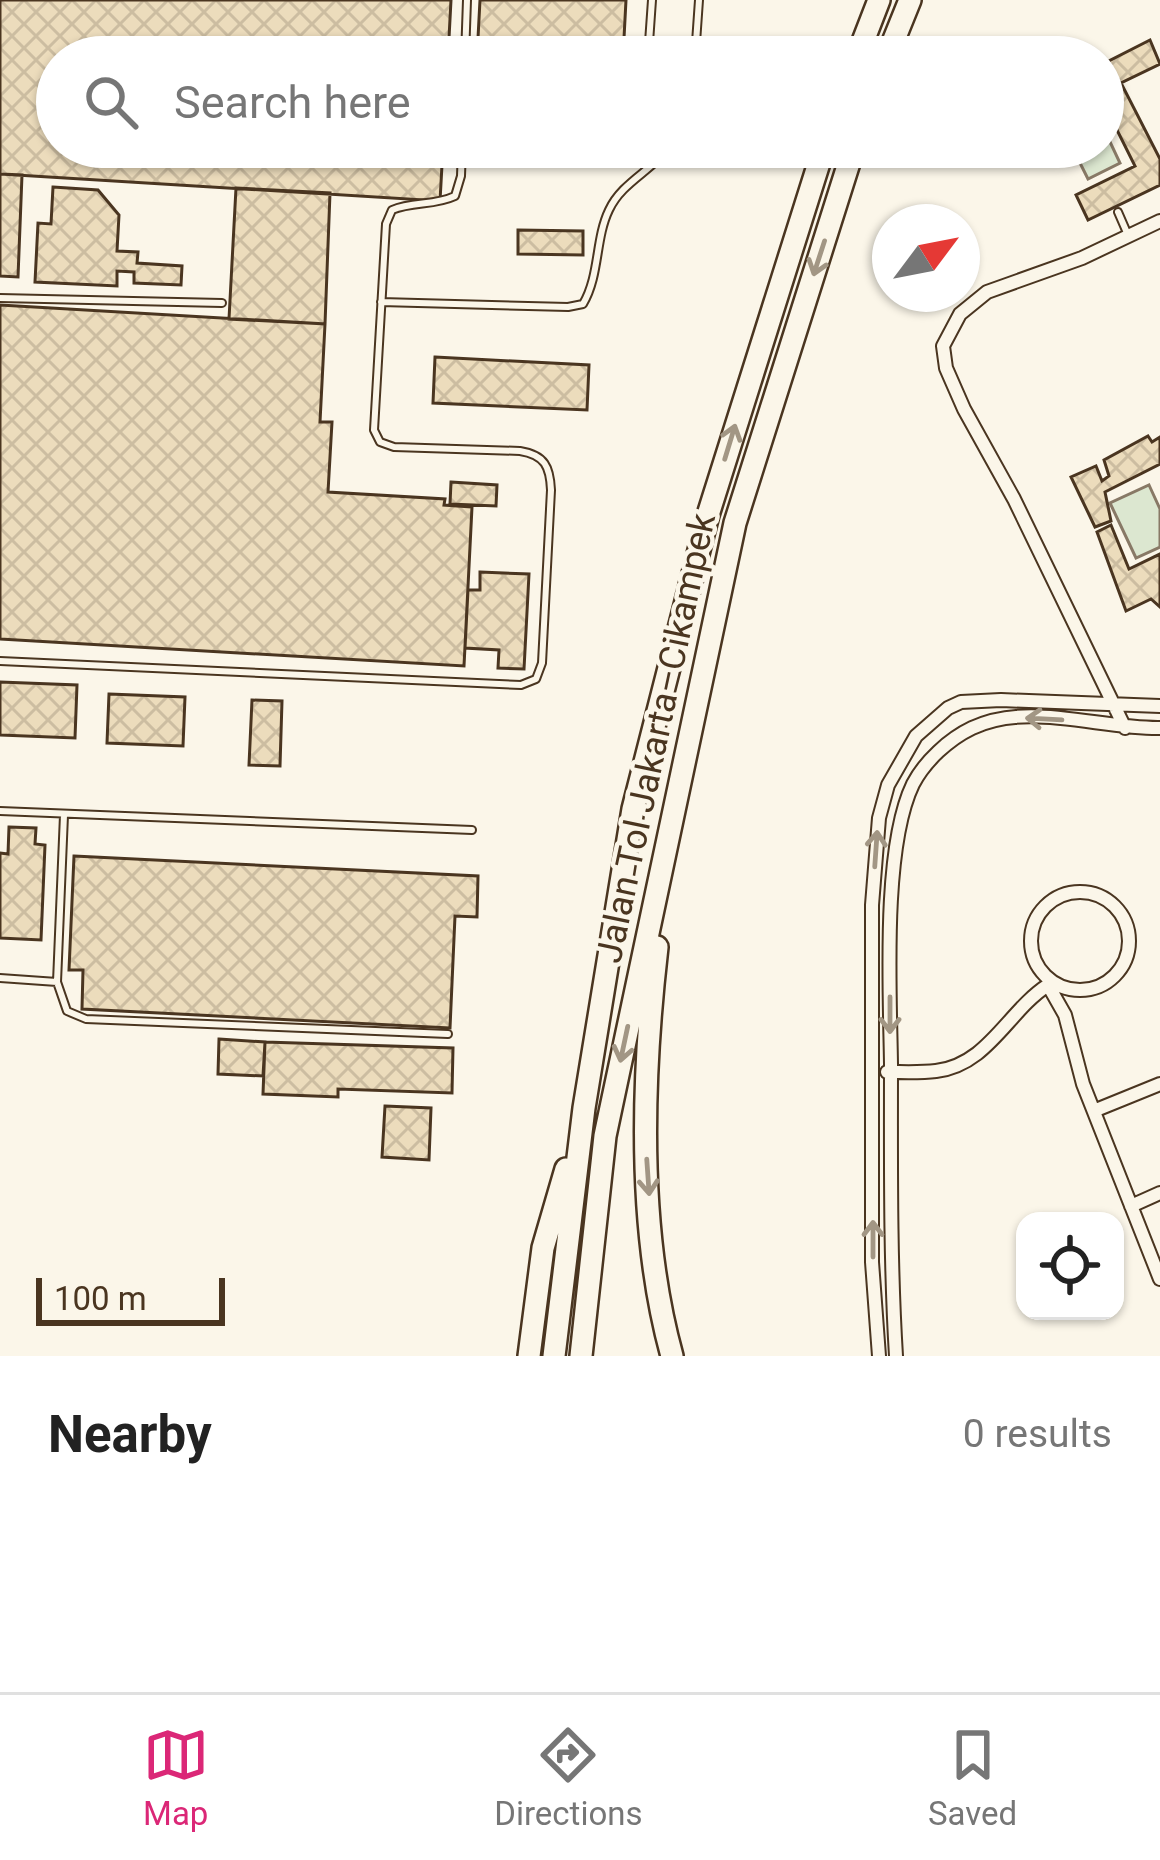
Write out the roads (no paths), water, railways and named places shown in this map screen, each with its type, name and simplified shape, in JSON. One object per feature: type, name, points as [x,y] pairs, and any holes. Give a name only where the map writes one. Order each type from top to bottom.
[{"type":"highway","points":[[865,36],[880,0]]},
{"type":"highway","points":[[895,36],[910,0]]},
{"type":"highway","name":"Jalan Tol Jakarta–Cikampek","points":[[554,1356],[584,1108],[633,809],[708,515],[817,168]]},
{"type":"highway","name":"Jalan Tol Jakarta–Cikampek","points":[[581,1356],[605,1136],[734,523],[847,168]]},
{"type":"highway","points":[[672,1356],[652,1232],[645,1140],[652,982],[673,810]]},
{"type":"highway","points":[[530,1356],[544,1248],[584,1108]]},
{"type":"street","points":[[1125,728],[1006,483],[964,409],[946,368],[943,346],[960,314],[987,292],[1082,258],[1160,221]]},
{"type":"street","points":[[879,1356],[872,1262],[872,905],[879,818],[888,785],[916,736],[947,708],[961,703],[1001,700],[1160,706]]},
{"type":"street","points":[[896,1356],[890,1264],[892,890],[914,784],[939,750],[1001,716],[1160,728]]},
{"type":"street","points":[[1048,982],[1084,990],[1118,973],[1127,956],[1129,937],[1124,918],[1112,903],[1076,891],[1057,897],[1042,909],[1030,945],[1036,964],[1065,1016],[1084,1084],[1160,1279]]},
{"type":"street","points":[[874,1073],[939,1071],[974,1057],[1048,982]]},
{"type":"street","points":[[1096,1110],[1160,1084]]},
{"type":"street","points":[[1131,1206],[1160,1193]]},
{"type":"lane","points":[[466,36],[467,0]]},
{"type":"lane","points":[[649,36],[652,0]]},
{"type":"lane","points":[[696,36],[699,0]]},
{"type":"lane","points":[[0,661],[521,685],[536,679],[542,663],[550,470],[536,453],[394,447],[380,442],[374,430],[386,224],[392,210],[403,205],[435,205],[455,196],[461,168]]},
{"type":"lane","points":[[381,302],[583,304],[608,212],[622,190],[646,168]]},
{"type":"lane","points":[[1118,212],[1128,235]]},
{"type":"lane","points":[[0,298],[222,303]]},
{"type":"lane","points":[[0,811],[472,830]]},
{"type":"lane","points":[[64,815],[57,982],[67,1011],[86,1018],[448,1034]]},
{"type":"lane","points":[[0,978],[57,982]]}]
